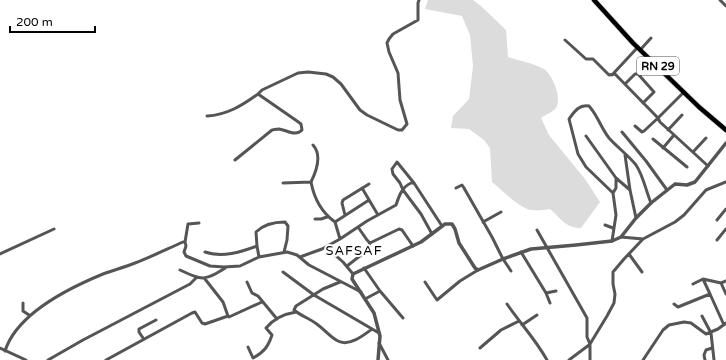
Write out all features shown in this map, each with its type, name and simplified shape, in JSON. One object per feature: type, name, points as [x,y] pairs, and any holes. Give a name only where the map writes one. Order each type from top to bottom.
[{"type":"main road","name":"RN 29","points":[[594,0],[639,48],[699,107],[726,130]]},
{"type":"street","points":[[207,116],[216,115],[240,107],[262,90],[298,73],[308,72],[326,74],[333,77],[341,84],[360,110],[367,116],[398,130],[402,130],[407,124],[400,100],[398,73],[389,52],[387,43],[393,34],[418,20],[419,0]]},
{"type":"street","points":[[720,0],[726,6]]},
{"type":"street","points":[[612,75],[651,38]]},
{"type":"street","points":[[565,40],[586,59],[593,59],[609,75],[615,74],[668,130],[708,166]]},
{"type":"street","points":[[625,84],[635,74],[638,74],[654,92],[643,103]]},
{"type":"street","points":[[635,126],[642,132],[644,131],[684,92]]},
{"type":"street","points":[[235,160],[272,130],[278,129],[294,134],[299,133],[302,130],[301,124],[258,94]]},
{"type":"street","points":[[613,192],[586,167],[578,154],[569,119],[583,105],[589,106],[598,118],[609,138],[635,163],[651,203]]},
{"type":"street","points":[[668,130],[682,115]]},
{"type":"street","points":[[622,132],[667,190]]},
{"type":"street","points":[[663,148],[674,135]]},
{"type":"street","points":[[586,136],[616,178],[630,190]]},
{"type":"street","points":[[693,152],[706,138]]},
{"type":"street","points":[[653,139],[687,168]]},
{"type":"street","points":[[424,282],[438,300],[460,281],[478,270],[522,252],[531,249],[612,241],[621,237],[636,218],[651,203],[675,184],[687,185],[695,182],[726,143]]},
{"type":"street","points":[[313,146],[318,158],[316,173],[311,182],[317,202],[328,217],[335,222],[340,239]]},
{"type":"street","points":[[625,155],[636,218]]},
{"type":"street","points":[[432,234],[422,214],[403,190],[393,174],[392,170],[397,162],[414,183],[442,226]]},
{"type":"street","points":[[612,241],[616,215],[613,192],[616,188],[616,178]]},
{"type":"street","points":[[283,183],[311,182]]},
{"type":"street","points":[[569,360],[589,344],[614,303],[615,294],[613,272],[643,239],[679,219],[706,190],[726,182]]},
{"type":"street","points":[[300,257],[326,247],[396,205],[403,190],[408,184],[414,183]]},
{"type":"street","points":[[345,215],[342,203],[343,200],[368,184]]},
{"type":"street","points":[[456,188],[462,185],[464,188],[511,271]]},
{"type":"street","points":[[362,188],[378,215]]},
{"type":"street","points":[[335,222],[369,200]]},
{"type":"street","points":[[717,220],[726,209]]},
{"type":"street","points":[[483,222],[501,212]]},
{"type":"street","points":[[315,219],[328,217]]},
{"type":"street","points":[[259,257],[256,232],[261,228],[277,222],[285,222],[288,226],[284,252]]},
{"type":"street","points":[[199,223],[188,224],[184,242],[186,246],[184,252],[186,256],[210,266],[240,266],[259,257],[284,252],[297,255],[308,265],[361,292]]},
{"type":"street","points":[[353,274],[413,246],[445,224],[452,224],[455,228],[459,244],[474,268],[478,270]]},
{"type":"street","points":[[605,225],[613,228]]},
{"type":"street","points":[[358,227],[370,243]]},
{"type":"street","points":[[347,266],[365,252],[370,243],[399,229],[402,230],[413,246]]},
{"type":"street","points":[[717,240],[726,229]]},
{"type":"street","points":[[0,254],[54,230]]},
{"type":"street","points":[[537,230],[587,318],[587,337],[590,360]]},
{"type":"street","points":[[621,237],[643,239]]},
{"type":"street","points":[[5,350],[12,335],[29,315],[57,297],[104,274],[141,261],[184,242]]},
{"type":"street","points":[[205,252],[211,255],[231,254],[257,246]]},
{"type":"street","points":[[326,247],[347,266],[353,274],[352,279],[374,313],[379,333],[378,360]]},
{"type":"street","points":[[522,252],[546,293],[550,303]]},
{"type":"street","points":[[629,254],[642,272]]},
{"type":"street","points":[[180,270],[196,278],[208,278],[228,266]]},
{"type":"street","points":[[364,268],[380,292],[403,318]]},
{"type":"street","points":[[283,272],[314,295],[379,333]]},
{"type":"street","points":[[48,360],[190,284],[196,278]]},
{"type":"street","points":[[205,278],[223,302],[228,316]]},
{"type":"street","points":[[643,360],[663,330],[669,325],[684,322],[691,323],[706,334],[725,324],[703,279]]},
{"type":"street","points":[[692,284],[703,279],[721,283],[726,281]]},
{"type":"street","points":[[247,282],[252,293],[258,296],[277,319]]},
{"type":"street","points":[[296,312],[294,310],[296,306],[340,282]]},
{"type":"street","points":[[721,283],[726,294]]},
{"type":"street","points":[[546,293],[556,291]]},
{"type":"street","points":[[365,299],[380,292]]},
{"type":"street","points":[[674,304],[678,307],[710,294]]},
{"type":"street","points":[[23,302],[23,311],[29,315]]},
{"type":"street","points":[[106,360],[143,338],[192,313],[195,312],[205,324],[228,316],[229,317],[262,302]]},
{"type":"street","points":[[507,304],[538,345],[547,360]]},
{"type":"street","points":[[248,347],[253,358],[263,352],[269,345],[272,335],[266,328],[270,323],[285,313],[296,312],[317,324],[338,341],[343,343],[350,342],[372,330]]},
{"type":"street","points":[[522,325],[538,315]]},
{"type":"street","points":[[702,316],[711,332],[714,360]]},
{"type":"street","points":[[143,338],[139,332],[139,329],[156,320]]},
{"type":"street","points":[[480,348],[502,330],[519,321]]},
{"type":"street","points":[[379,344],[388,360]]},
{"type":"street","points":[[0,348],[26,360]]},
{"type":"street","points":[[705,360],[704,355],[706,350],[712,348]]},
{"type":"street","points":[[115,355],[118,360]]},
{"type":"shaded area","points":[[428,0],[473,0],[506,30],[508,57],[540,67],[551,76],[556,87],[558,104],[555,109],[541,118],[549,135],[585,179],[600,202],[581,228],[576,228],[567,224],[550,209],[531,210],[521,206],[492,182],[490,148],[484,140],[469,129],[451,128],[453,116],[469,99],[473,66],[470,35],[462,16],[425,9]]},
{"type":"district","name":"SAFSAF","points":[[354,250]]}]
